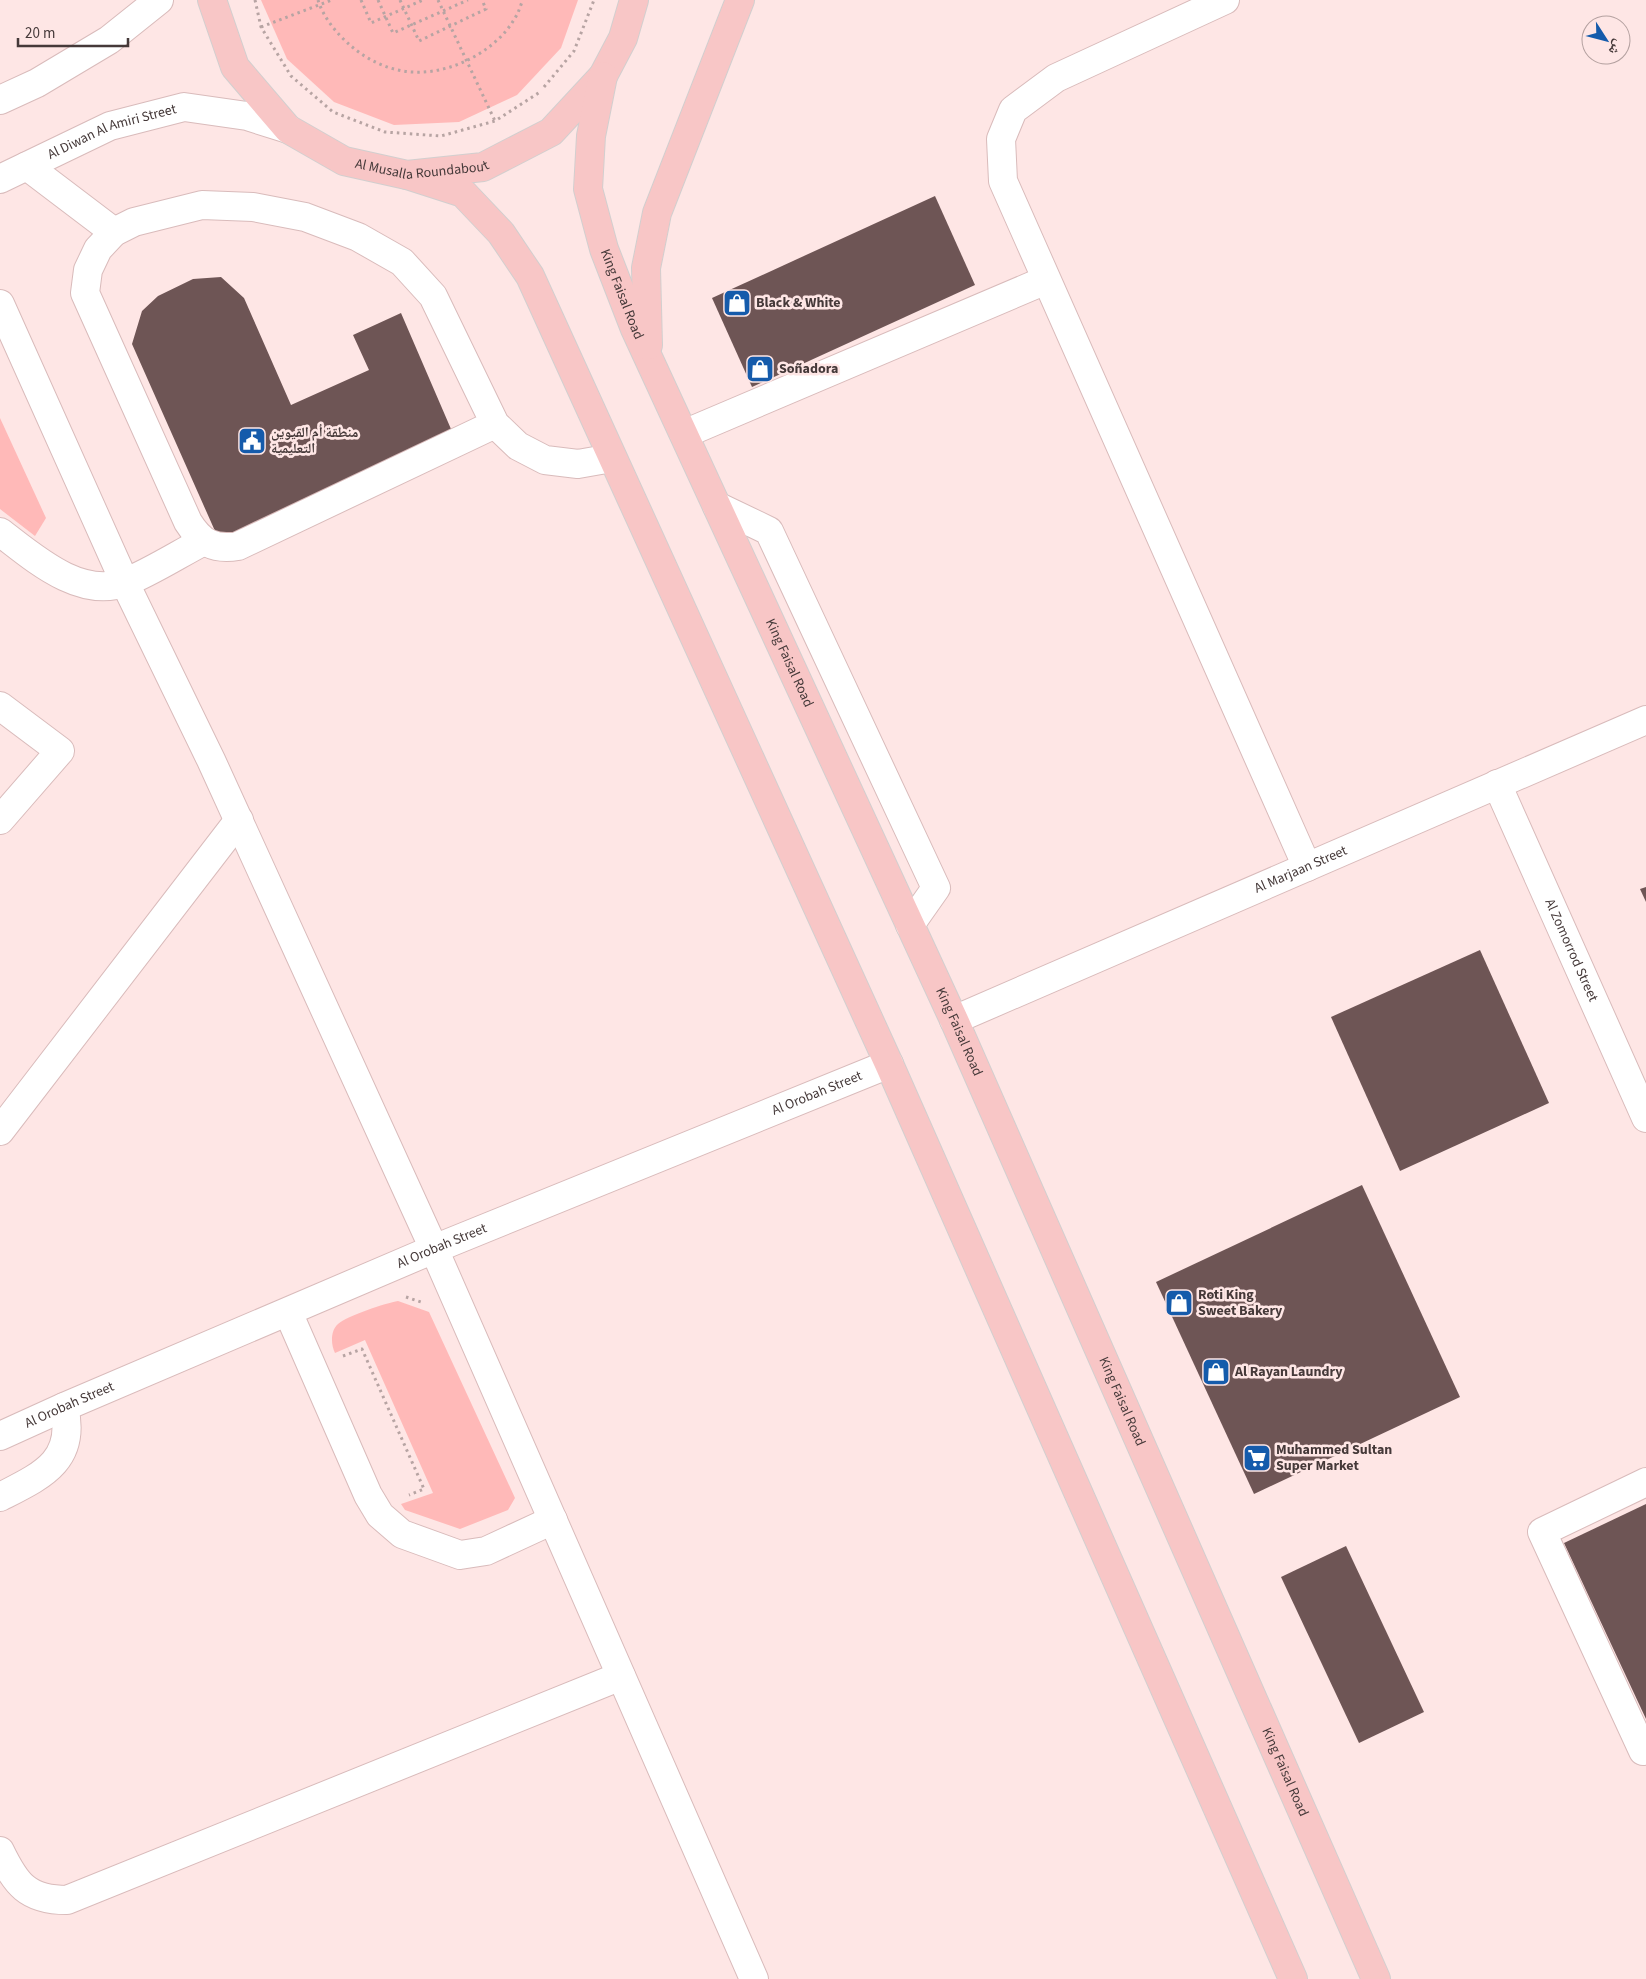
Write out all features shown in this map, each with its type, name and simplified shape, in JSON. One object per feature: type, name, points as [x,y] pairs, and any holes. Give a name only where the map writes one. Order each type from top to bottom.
[{"type":"main road","name":"Al Musalla Roundabout","points":[[212,0],[235,67],[288,129],[344,161],[407,175],[483,167],[551,132],[604,76],[623,38],[634,0]]},
{"type":"main road","points":[[648,357],[646,268],[657,213],[740,0]]},
{"type":"main road","name":"King Faisal Road","points":[[604,76],[592,136],[588,188],[604,249],[635,329],[954,1020],[1077,1304],[1376,1979]]},
{"type":"main road","points":[[407,175],[463,193],[502,233],[530,276],[889,1064],[1294,1979]]},
{"type":"street","points":[[0,100],[37,83],[109,40],[159,0]]},
{"type":"street","points":[[1225,0],[1056,78],[1013,110],[1001,139],[1003,181],[1307,867]]},
{"type":"street","name":"Al Diwan Al Amiri Street","points":[[0,179],[110,126],[184,108],[247,116],[288,129]]},
{"type":"street","points":[[27,166],[114,232]]},
{"type":"street","points":[[495,424],[238,546],[226,548],[214,546],[204,541],[195,533],[188,522],[85,293],[88,270],[98,249],[114,232],[134,222],[202,205],[252,207],[305,217],[358,237],[402,262],[434,296],[495,424],[518,446],[545,460],[578,464],[612,458]]},
{"type":"street","points":[[684,434],[1046,280]]},
{"type":"street","points":[[0,304],[125,583],[239,820],[434,1249],[754,1979]]},
{"type":"street","points":[[717,506],[769,531],[932,879],[936,888],[910,925]]},
{"type":"street","points":[[0,532],[59,575],[91,585],[125,583],[204,541]]},
{"type":"street","points":[[0,706],[60,751],[0,820]]},
{"type":"street","name":"Al Marjaan Street","points":[[954,1020],[1646,720]]},
{"type":"street","name":"Al Zomorrod Street","points":[[1497,784],[1646,1118]]},
{"type":"street","points":[[0,1131],[239,820]]},
{"type":"street","name":"Al Orobah Street","points":[[0,1436],[434,1249],[889,1064]]},
{"type":"street","points":[[288,1312],[368,1495],[380,1515],[402,1534],[460,1556],[486,1551],[553,1520]]},
{"type":"street","points":[[0,1497],[36,1479],[57,1460],[67,1435],[64,1407]]},
{"type":"street","points":[[1646,1482],[1542,1532],[1643,1751],[1646,1750]]},
{"type":"street","points":[[0,1851],[17,1882],[27,1890],[39,1897],[67,1900],[621,1676]]},
{"type":"path","points":[[255,0],[261,27],[291,76],[333,112],[385,132],[441,136],[496,121],[540,92],[574,51],[594,0]]},
{"type":"path","points":[[318,0],[338,35],[365,58],[398,70],[433,71],[467,62],[494,44],[515,18],[523,0]]},
{"type":"path","points":[[261,27],[332,0]]},
{"type":"path","points":[[360,0],[371,23],[423,0]]},
{"type":"path","points":[[378,0],[393,33],[468,0]]},
{"type":"path","points":[[400,0],[418,41],[486,10],[482,0]]},
{"type":"path","points":[[438,0],[496,121]]},
{"type":"path","points":[[399,1295],[426,1304]]},
{"type":"path","points":[[340,1358],[362,1350],[424,1489],[408,1495]]},
{"type":"shaded area","points":[[261,0],[578,0],[561,48],[517,95],[459,122],[394,125],[334,102],[287,59]]},
{"type":"shaded area","points":[[0,418],[46,518],[35,536],[0,509]]},
{"type":"shaded area","points":[[398,1301],[429,1312],[515,1498],[508,1510],[460,1529],[405,1510],[401,1504],[433,1493],[365,1340],[335,1353],[334,1350],[332,1334],[338,1324],[376,1307]]},
{"type":"building","points":[[935,196],[975,285],[752,387],[712,298]]},
{"type":"building","points":[[221,277],[244,298],[291,405],[369,370],[353,335],[401,313],[454,436],[219,540],[132,344],[142,311],[158,296],[193,279]]},
{"type":"building","points":[[1646,887],[1646,902],[1640,889]]},
{"type":"building","points":[[1480,950],[1549,1103],[1400,1171],[1331,1017]]},
{"type":"building","points":[[1362,1185],[1460,1397],[1254,1494],[1156,1282]]},
{"type":"building","points":[[1646,1504],[1646,1719],[1564,1543]]},
{"type":"building","points":[[1346,1546],[1424,1712],[1359,1743],[1281,1577]]},
{"type":"place","name":"Black & White","points":[[737,303]]},
{"type":"place","name":"Soñadora","points":[[760,369]]},
{"type":"place","name":"منطقة أم القيوين التعليمية","points":[[252,441]]},
{"type":"place","name":"Roti King Sweet Bakery","points":[[1179,1303]]},
{"type":"place","name":"Al Rayan Laundry","points":[[1216,1372]]},
{"type":"place","name":"Muhammed Sultan Super Market","points":[[1257,1458]]}]
